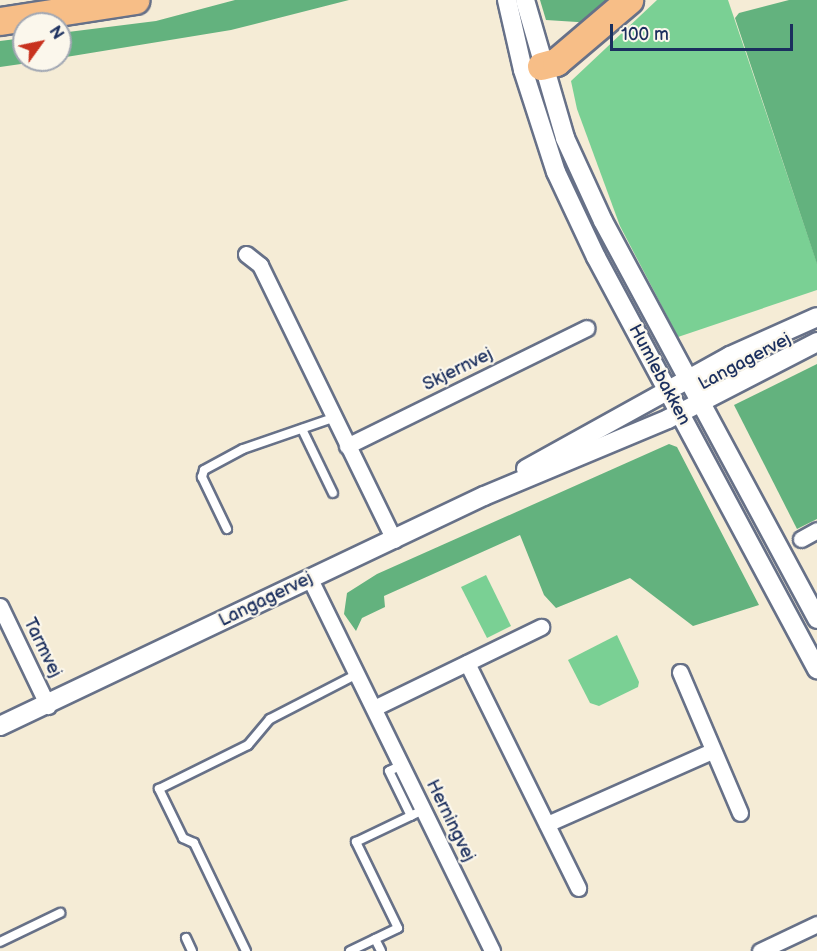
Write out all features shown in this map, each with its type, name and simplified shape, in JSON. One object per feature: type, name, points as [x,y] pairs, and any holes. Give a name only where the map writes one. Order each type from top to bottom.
[{"type":"highway","points":[[0,21],[135,0]]},
{"type":"highway","points":[[532,68],[556,62],[629,0]]},
{"type":"street","name":"Humlebakken","points":[[507,0],[532,68],[603,221],[817,619]]},
{"type":"street","name":"Humlebakken","points":[[525,0],[532,68],[556,172],[596,257],[817,669]]},
{"type":"street","points":[[246,254],[260,265],[394,540]]},
{"type":"street","name":"Langagervej","points":[[0,726],[48,706],[484,496],[571,459],[595,441],[674,402],[797,335],[817,317]]},
{"type":"street","name":"Skjernvej","points":[[347,446],[587,328]]},
{"type":"street","name":"Langagervej","points":[[484,496],[548,455],[674,402],[693,390],[817,342]]},
{"type":"street","points":[[801,539],[817,530]]},
{"type":"street","name":"Herningvej","points":[[310,579],[402,765],[417,813],[492,951]]},
{"type":"street","name":"Tarmvej","points":[[0,606],[48,706]]},
{"type":"street","points":[[374,708],[541,627]]},
{"type":"street","points":[[467,663],[578,888]]},
{"type":"street","points":[[680,672],[740,813]]},
{"type":"street","name":"Langagervej","points":[[0,733],[48,706]]},
{"type":"street","points":[[547,824],[712,751]]},
{"type":"street","points":[[760,951],[817,924]]},
{"type":"lane","points":[[227,529],[202,477],[204,470],[243,449],[333,418]]},
{"type":"lane","points":[[302,429],[333,493]]},
{"type":"lane","points":[[246,951],[194,843],[183,838],[159,789],[248,745],[270,719],[357,674]]},
{"type":"lane","points":[[350,951],[398,928],[357,842],[417,813]]},
{"type":"lane","points":[[0,942],[60,913]]},
{"type":"lane","points":[[186,938],[192,951]]},
{"type":"lane","points":[[375,939],[381,951]]},
{"type":"green space","points":[[235,0],[349,0],[231,30],[72,56],[72,32],[156,21]]},
{"type":"green space","points":[[540,0],[617,0],[593,23],[546,20]]},
{"type":"green space","points":[[657,0],[728,0],[817,263],[817,290],[678,337],[620,226],[577,109],[571,81]]},
{"type":"green space","points":[[789,0],[817,0],[817,264],[735,18],[739,13]]},
{"type":"green space","points":[[12,40],[12,65],[0,67],[0,41]]},
{"type":"green space","points":[[817,364],[817,519],[797,529],[734,405]]},
{"type":"green space","points":[[669,444],[677,447],[759,605],[693,626],[630,578],[556,608],[544,595],[520,535],[384,596],[385,607],[362,618],[356,631],[344,614],[347,593],[377,574]]},
{"type":"green space","points":[[486,575],[511,626],[487,638],[461,587]]},
{"type":"green space","points":[[617,635],[639,682],[638,687],[599,706],[590,703],[568,660]]}]
